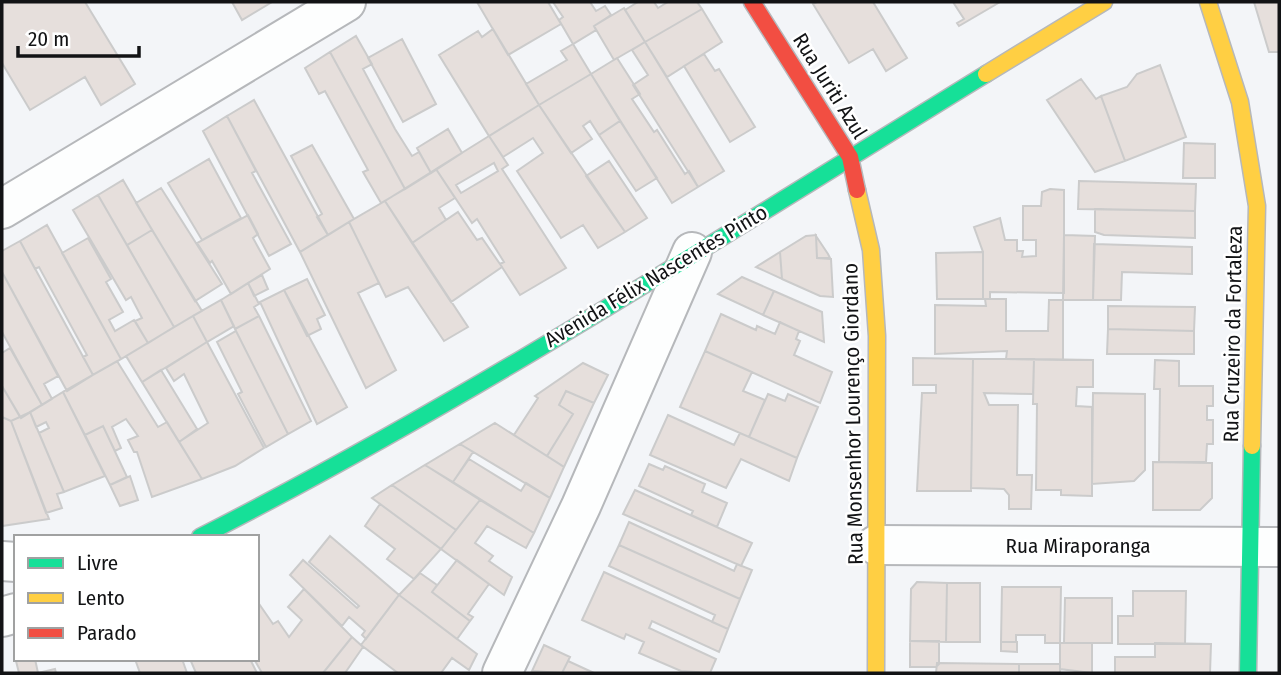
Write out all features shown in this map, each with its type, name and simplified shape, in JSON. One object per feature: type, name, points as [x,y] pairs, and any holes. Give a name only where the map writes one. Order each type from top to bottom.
[{"type":"street","points":[[2,209],[346,2]]},
{"type":"street","name":"Rua Juriti Azul","points":[[752,2],[850,157]]},
{"type":"street","name":"Avenida Félix Nascentes Pinto","points":[[204,535],[328,472],[538,348],[1104,2]]},
{"type":"street","name":"Rua Cruzeiro da Fortaleza","points":[[1209,2],[1240,96],[1251,147],[1257,206],[1264,547],[1248,673]]},
{"type":"street","name":"Rua Monsenhor Lourenço Giordano","points":[[850,157],[871,250],[877,336],[876,673]]},
{"type":"street","points":[[502,673],[580,506],[692,252]]},
{"type":"street","name":"Rua Miraporanga","points":[[876,545],[1264,547]]},
{"type":"building","points":[[2,2],[85,2],[135,84],[101,105],[85,77],[30,110],[2,63]]},
{"type":"building","points":[[232,2],[272,2],[242,20]]},
{"type":"building","points":[[477,2],[548,2],[561,24],[508,55]]},
{"type":"building","points":[[553,2],[590,2],[596,11],[605,6],[611,15],[594,26],[596,30],[573,44],[559,20],[563,17]]},
{"type":"building","points":[[638,2],[654,2],[658,8],[668,2],[697,2],[702,9],[645,42],[625,10]]},
{"type":"building","points":[[873,2],[907,58],[886,71],[873,49],[849,63],[813,4]]},
{"type":"building","points":[[953,2],[1000,2],[959,26],[957,23],[964,19]]},
{"type":"building","points":[[1254,2],[1279,2],[1279,52],[1269,52]]},
{"type":"building","points":[[624,8],[645,42],[614,60],[594,26]]},
{"type":"building","points":[[702,9],[722,42],[667,77],[645,42]]},
{"type":"building","points":[[493,29],[539,105],[489,136],[439,55],[478,31],[482,37]]},
{"type":"building","points":[[356,36],[372,64],[363,69],[395,129],[412,156],[419,152],[431,173],[405,189],[330,52]]},
{"type":"building","points":[[402,39],[436,104],[403,122],[368,58]]},
{"type":"building","points":[[645,42],[724,171],[698,187],[633,85],[648,75],[632,50]]},
{"type":"building","points":[[573,44],[591,74],[539,105],[526,84],[567,60],[561,51]]},
{"type":"building","points":[[330,52],[405,189],[381,203],[363,172],[368,170],[325,91],[319,94],[305,68]]},
{"type":"building","points":[[704,54],[715,71],[719,69],[755,127],[730,142],[684,66]]},
{"type":"building","points":[[617,58],[640,94],[632,99],[654,132],[657,130],[685,174],[689,171],[698,187],[672,203],[591,74]]},
{"type":"building","points":[[1160,65],[1186,137],[1125,161],[1101,96],[1127,87],[1137,74]]},
{"type":"building","points":[[591,74],[620,121],[599,135],[590,121],[583,126],[592,139],[571,153],[539,105]]},
{"type":"building","points":[[1081,79],[1096,99],[1101,96],[1125,161],[1095,172],[1047,100]]},
{"type":"building","points":[[254,100],[328,235],[300,252],[227,116]]},
{"type":"building","points":[[539,105],[625,232],[598,248],[583,225],[561,238],[517,171],[543,153],[533,138],[503,157],[489,136]]},
{"type":"building","points":[[227,116],[256,171],[252,173],[291,244],[269,256],[203,131]]},
{"type":"building","points":[[620,121],[657,178],[636,191],[599,135]]},
{"type":"building","points":[[448,129],[462,153],[431,173],[417,148]]},
{"type":"building","points":[[489,136],[508,165],[502,169],[566,268],[520,295],[500,264],[504,262],[477,219],[472,223],[436,169]],"holes":[[[494,163],[498,171],[461,193],[456,185]]]},
{"type":"building","points":[[1184,143],[1215,144],[1215,178],[1183,178]]},
{"type":"building","points":[[312,145],[354,219],[328,235],[317,217],[322,214],[291,156]]},
{"type":"building","points":[[209,159],[241,218],[202,240],[168,183]]},
{"type":"building","points":[[609,161],[647,218],[625,232],[586,176]]},
{"type":"building","points":[[436,169],[455,198],[439,208],[446,220],[412,243],[385,201]]},
{"type":"building","points":[[123,180],[152,230],[127,245],[98,195]]},
{"type":"building","points":[[1079,181],[1196,184],[1195,211],[1078,209]]},
{"type":"building","points":[[161,188],[222,284],[195,301],[136,203]]},
{"type":"building","points":[[1050,189],[1064,190],[1064,293],[990,292],[990,299],[983,299],[983,252],[974,227],[1000,218],[1005,240],[1017,240],[1017,251],[1023,251],[1022,257],[1036,256],[1036,240],[1023,240],[1023,206],[1041,206],[1042,192]]},
{"type":"building","points":[[98,195],[174,327],[148,343],[135,321],[142,318],[131,297],[126,300],[73,210]]},
{"type":"building","points":[[385,201],[468,327],[444,341],[408,287],[386,297],[349,222]]},
{"type":"building","points":[[1095,209],[1195,211],[1195,238],[1104,235],[1095,232]]},
{"type":"building","points":[[458,212],[477,240],[482,238],[502,267],[451,302],[412,243]]},
{"type":"building","points":[[248,215],[258,234],[253,238],[270,269],[231,294],[212,261],[210,263],[197,243]]},
{"type":"building","points":[[349,222],[379,283],[358,293],[396,370],[366,388],[300,252]]},
{"type":"building","points":[[47,225],[121,359],[93,375],[83,357],[87,355],[39,267],[35,269],[20,241]]},
{"type":"building","points":[[152,230],[202,311],[174,327],[127,245]]},
{"type":"building","points":[[816,235],[817,258],[831,259],[833,297],[820,296],[782,279],[780,252],[806,236]]},
{"type":"building","points":[[1064,235],[1095,236],[1093,300],[1063,300]]},
{"type":"building","points":[[816,236],[828,254],[830,258],[817,258]]},
{"type":"building","points":[[88,238],[111,279],[106,282],[123,312],[109,320],[115,331],[134,320],[148,343],[121,359],[62,253]]},
{"type":"building","points":[[20,241],[93,375],[67,391],[2,272],[2,251]]},
{"type":"building","points":[[1094,244],[1192,247],[1192,274],[1122,272],[1121,300],[1093,300]]},
{"type":"building","points":[[780,252],[782,279],[756,267]]},
{"type":"building","points":[[983,252],[983,299],[937,299],[936,253]]},
{"type":"building","points":[[2,272],[58,376],[44,384],[52,399],[42,405],[2,332]]},
{"type":"building","points":[[262,275],[268,289],[254,296],[248,283]]},
{"type":"building","points":[[742,277],[774,291],[763,315],[718,294]]},
{"type":"building","points":[[307,279],[325,315],[317,319],[321,329],[307,336],[284,290]]},
{"type":"building","points":[[248,283],[259,304],[254,307],[259,316],[235,329],[221,300]]},
{"type":"building","points":[[284,290],[347,407],[317,424],[260,302]]},
{"type":"building","points":[[774,291],[822,312],[824,342],[763,315]]},
{"type":"building","points":[[985,299],[1006,299],[1006,331],[1048,331],[1049,300],[1063,300],[1063,360],[1006,359],[1007,351],[935,354],[935,305],[986,306]]},
{"type":"building","points":[[221,300],[234,326],[207,342],[193,316]]},
{"type":"building","points":[[1108,306],[1195,307],[1194,331],[1108,329]]},
{"type":"building","points":[[721,314],[756,330],[757,326],[775,334],[780,322],[799,331],[796,339],[800,341],[794,355],[832,372],[820,403],[705,351]]},
{"type":"building","points":[[193,316],[207,342],[142,382],[126,356]]},
{"type":"building","points":[[259,316],[311,421],[288,434],[235,329]]},
{"type":"building","points":[[1108,329],[1194,331],[1194,354],[1107,354]]},
{"type":"building","points":[[236,331],[288,434],[266,447],[238,394],[242,392],[217,342]]},
{"type":"building","points":[[207,342],[264,448],[235,466],[202,479],[179,442],[208,423],[184,374],[174,381],[166,368]]},
{"type":"building","points":[[10,348],[42,405],[21,418],[2,386],[2,353]]},
{"type":"building","points":[[705,351],[752,372],[743,391],[765,400],[749,437],[680,407]]},
{"type":"building","points":[[913,358],[973,359],[971,491],[917,491],[922,393],[936,393],[936,385],[913,385]]},
{"type":"building","points":[[973,359],[1034,359],[1033,394],[984,393],[989,405],[1018,405],[1017,475],[1032,475],[1031,509],[1009,509],[1009,495],[1004,489],[971,488]]},
{"type":"building","points":[[1034,359],[1093,360],[1093,387],[1077,387],[1076,406],[1092,407],[1092,496],[1061,495],[1061,490],[1036,490],[1037,404],[1033,404]]},
{"type":"building","points":[[1155,360],[1179,361],[1179,386],[1213,386],[1213,406],[1207,406],[1207,420],[1213,420],[1213,444],[1207,444],[1206,462],[1159,462],[1160,389],[1154,389]]},
{"type":"building","points":[[117,361],[158,427],[167,422],[202,479],[152,497],[137,452],[134,452],[128,440],[138,436],[126,419],[112,427],[121,448],[115,451],[103,426],[85,435],[63,392]]},
{"type":"building","points":[[583,363],[608,375],[594,403],[566,391],[559,405],[573,414],[547,456],[514,435],[538,398],[535,396]]},
{"type":"building","points":[[161,370],[197,429],[179,442],[142,382]]},
{"type":"building","points":[[2,386],[20,417],[11,421],[2,417]]},
{"type":"building","points":[[566,391],[594,403],[564,467],[547,456],[573,414],[559,405]]},
{"type":"building","points":[[63,392],[105,476],[64,492],[39,433],[49,428],[46,422],[36,427],[30,412]]},
{"type":"building","points":[[1093,393],[1145,394],[1145,470],[1134,481],[1092,484]]},
{"type":"building","points":[[768,394],[785,401],[788,394],[818,407],[797,458],[749,437]]},
{"type":"building","points":[[30,412],[64,492],[57,494],[62,508],[46,513],[11,421]]},
{"type":"building","points":[[668,415],[734,445],[740,433],[797,458],[789,481],[741,459],[726,488],[650,455]]},
{"type":"building","points":[[2,417],[11,421],[49,519],[2,526]]},
{"type":"building","points":[[495,423],[564,467],[550,498],[460,444]]},
{"type":"building","points":[[103,426],[127,477],[110,485],[85,435]]},
{"type":"building","points":[[460,444],[473,452],[453,482],[425,465]]},
{"type":"building","points":[[469,459],[521,491],[526,483],[550,498],[534,533],[453,482]]},
{"type":"building","points":[[1153,462],[1212,463],[1212,498],[1200,510],[1153,510]]},
{"type":"building","points":[[649,464],[663,470],[665,466],[705,484],[702,492],[727,503],[717,527],[691,515],[693,511],[639,486]]},
{"type":"building","points":[[425,465],[480,500],[456,530],[392,485]]},
{"type":"building","points":[[130,476],[138,500],[120,506],[110,485]]},
{"type":"building","points":[[392,485],[456,530],[441,549],[372,498]]},
{"type":"building","points":[[635,490],[752,543],[741,566],[623,514]]},
{"type":"building","points":[[480,500],[534,533],[526,548],[487,526],[475,543],[493,556],[489,561],[512,577],[504,595],[441,549]]},
{"type":"building","points":[[380,504],[441,549],[414,579],[387,559],[395,549],[365,526]]},
{"type":"building","points":[[629,522],[734,571],[737,564],[752,570],[740,599],[619,545]]},
{"type":"building","points":[[330,536],[399,595],[366,639],[362,635],[365,631],[349,617],[342,626],[290,575],[303,560],[357,608],[359,606],[309,562]]},
{"type":"building","points":[[619,545],[740,599],[728,629],[712,622],[715,615],[609,566]]},
{"type":"building","points":[[457,560],[489,584],[468,614],[473,617],[470,621],[432,592]]},
{"type":"building","points":[[604,572],[728,629],[719,652],[652,621],[649,628],[716,659],[710,673],[681,671],[639,653],[644,642],[626,634],[624,639],[582,620]]},
{"type":"building","points":[[420,573],[437,585],[432,592],[470,621],[457,639],[399,595]]},
{"type":"building","points":[[917,582],[947,583],[946,642],[910,641],[911,589]]},
{"type":"building","points":[[947,583],[980,583],[980,642],[946,642]]},
{"type":"building","points":[[1002,587],[1061,587],[1060,643],[1045,643],[1045,635],[1016,635],[1016,642],[1001,642]]},
{"type":"building","points":[[304,589],[352,637],[323,673],[262,673],[255,661],[259,661],[259,604],[273,624],[278,621],[289,637],[302,620],[288,607]]},
{"type":"building","points":[[1133,591],[1186,591],[1185,644],[1118,644],[1118,616],[1133,616]]},
{"type":"building","points":[[399,595],[477,654],[469,670],[452,658],[441,673],[398,673],[361,645]]},
{"type":"building","points":[[1065,598],[1112,598],[1112,643],[1064,643]]},
{"type":"building","points":[[352,637],[363,647],[345,673],[323,673]]},
{"type":"building","points":[[910,641],[939,641],[939,664],[936,667],[910,667]]},
{"type":"building","points":[[1001,642],[1017,642],[1017,652],[1001,651]]},
{"type":"building","points":[[1060,643],[1092,643],[1092,673],[1060,669]]},
{"type":"building","points":[[1155,643],[1211,644],[1210,673],[1115,673],[1115,657],[1155,657]]},
{"type":"building","points":[[544,645],[570,657],[562,673],[532,671]]},
{"type":"building","points":[[16,661],[35,661],[38,673],[19,673]]},
{"type":"building","points":[[136,661],[183,661],[187,673],[140,673]]},
{"type":"building","points":[[191,661],[251,661],[257,673],[196,673]]},
{"type":"building","points":[[568,661],[594,673],[562,673]]},
{"type":"building","points":[[937,663],[1019,664],[1019,673],[936,673]]},
{"type":"building","points":[[1019,664],[1060,664],[1060,673],[1019,673]]},
{"type":"building","points":[[55,669],[56,673],[38,673]]},
{"type":"traffic: fast","points":[[204,535],[401,429],[499,372],[986,74]]},
{"type":"traffic: fast","points":[[1248,673],[1252,446]]},
{"type":"traffic: slow","points":[[986,74],[1104,2]]},
{"type":"traffic: slow","points":[[1208,2],[1240,102],[1257,206],[1252,446]]},
{"type":"traffic: slow","points":[[857,190],[871,250],[877,336],[876,673]]},
{"type":"traffic: jam","points":[[752,2],[850,157],[857,190]]}]
